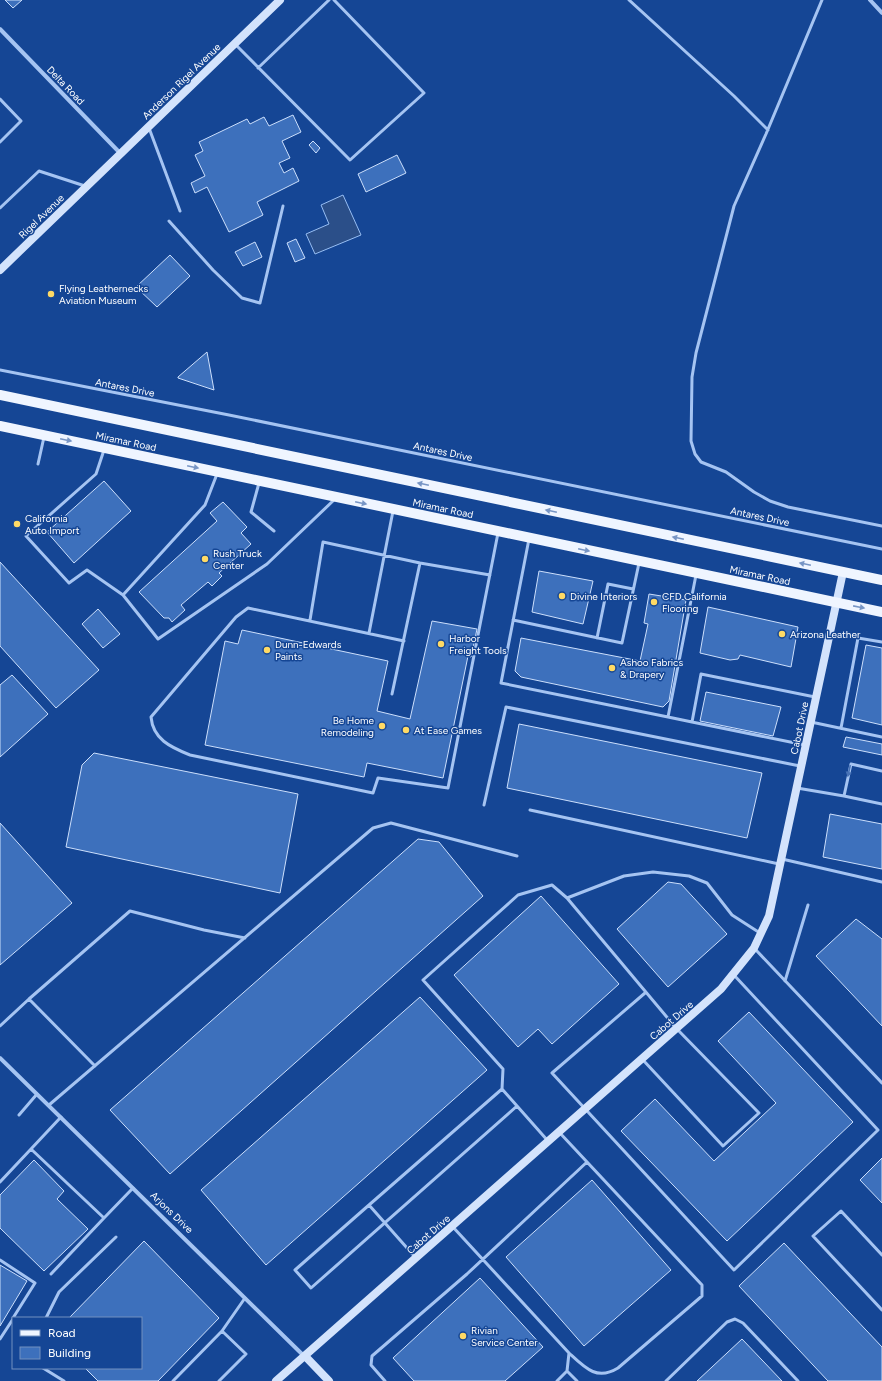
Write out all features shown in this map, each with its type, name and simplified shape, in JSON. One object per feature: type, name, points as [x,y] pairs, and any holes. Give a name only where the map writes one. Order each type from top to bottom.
[{"type":"main road","name":"Miramar Road","points":[[0,395],[882,580]]},
{"type":"main road","name":"Miramar Road","points":[[0,426],[882,612]]},
{"type":"street","name":"Anderson Rigel Avenue","points":[[96,177],[280,0]]},
{"type":"street","points":[[870,0],[882,13]]},
{"type":"street","name":"Delta Road","points":[[0,29],[120,153]]},
{"type":"street","name":"Rigel Avenue","points":[[0,270],[96,177]]},
{"type":"street","name":"Cabot Drive","points":[[276,1381],[721,989],[754,948],[762,934],[769,916],[843,572]]},
{"type":"street","name":"Arjons Drive","points":[[0,1058],[329,1381]]},
{"type":"lane","points":[[258,68],[329,0]]},
{"type":"lane","points":[[234,44],[350,160],[424,93],[334,0]]},
{"type":"lane","points":[[629,0],[728,90],[768,130]]},
{"type":"lane","points":[[822,0],[768,130],[734,206],[696,353],[692,377],[691,441],[695,454],[701,462],[726,472],[754,492],[770,501],[788,507],[882,526]]},
{"type":"lane","points":[[0,99],[21,121],[0,142]]},
{"type":"lane","points":[[148,126],[180,211]]},
{"type":"lane","points":[[0,208],[39,171],[86,186]]},
{"type":"lane","points":[[169,221],[213,270],[242,298],[260,303],[283,206]]},
{"type":"lane","name":"Antares Drive","points":[[0,370],[229,415],[882,549]]},
{"type":"lane","points":[[38,464],[44,436]]},
{"type":"lane","points":[[105,448],[96,474],[26,536],[69,583],[87,570],[123,595],[158,640],[267,564],[336,497]]},
{"type":"lane","points":[[123,595],[205,505],[218,472]]},
{"type":"lane","points":[[259,481],[251,512],[274,531]]},
{"type":"lane","points":[[369,633],[393,509]]},
{"type":"lane","points":[[404,641],[248,608],[236,617],[151,717],[152,729],[171,747],[190,755],[373,793],[378,778],[448,788],[498,532]]},
{"type":"lane","points":[[530,538],[501,683],[806,745]]},
{"type":"lane","points":[[310,620],[323,542],[420,563],[490,575]]},
{"type":"lane","points":[[513,620],[622,643],[639,561]]},
{"type":"lane","points":[[392,694],[420,563]]},
{"type":"lane","points":[[668,717],[696,573]]},
{"type":"lane","points":[[597,638],[608,584],[633,589]]},
{"type":"lane","points":[[841,728],[858,638],[882,642]]},
{"type":"lane","points":[[692,722],[701,674],[816,697]]},
{"type":"lane","points":[[484,805],[506,707],[802,766]]},
{"type":"lane","points":[[811,722],[882,737]]},
{"type":"lane","points":[[844,796],[851,764],[882,771]]},
{"type":"lane","points":[[797,788],[882,804]]},
{"type":"lane","points":[[530,810],[882,882]]},
{"type":"lane","points":[[49,1106],[373,828],[391,823],[517,856]]},
{"type":"lane","points":[[567,898],[624,876],[653,872],[689,876],[707,883],[732,915],[762,934]]},
{"type":"lane","points":[[548,1141],[502,1089],[503,1069],[423,980],[518,895],[552,885],[567,898],[645,993],[676,1028],[758,1114],[723,1146],[642,1059]]},
{"type":"lane","points":[[785,981],[808,905]]},
{"type":"lane","points":[[0,1026],[130,911],[204,930],[245,938]]},
{"type":"lane","points":[[754,948],[882,1082]]},
{"type":"lane","points":[[645,993],[552,1073],[734,1270],[878,1130],[733,974]]},
{"type":"lane","points":[[29,999],[95,1066]]},
{"type":"lane","points":[[502,1089],[295,1270],[300,1276],[311,1288],[517,1106]]},
{"type":"lane","points":[[19,1115],[38,1094]]},
{"type":"lane","points":[[0,1182],[61,1118]]},
{"type":"lane","points":[[452,1226],[569,1353],[586,1368],[596,1374],[608,1375],[618,1368],[702,1296],[702,1285],[559,1132]]},
{"type":"lane","points":[[31,1149],[104,1218]]},
{"type":"lane","points":[[385,1381],[371,1365],[372,1356],[483,1258],[587,1162]]},
{"type":"lane","points":[[51,1274],[133,1188]]},
{"type":"lane","points":[[369,1205],[416,1258]]},
{"type":"lane","points":[[882,1255],[840,1211],[813,1236],[882,1310]]},
{"type":"lane","points":[[46,1317],[59,1292],[116,1238]]},
{"type":"lane","points":[[0,1260],[35,1283],[14,1317]]},
{"type":"lane","points":[[174,1381],[222,1331],[245,1298]]},
{"type":"lane","points":[[666,1381],[728,1322],[735,1319],[743,1323],[798,1381]]},
{"type":"lane","points":[[0,1339],[12,1320]]},
{"type":"lane","points":[[219,1381],[246,1354],[222,1331]]},
{"type":"lane","points":[[556,1381],[567,1371],[569,1353]]},
{"type":"lane","points":[[45,1369],[64,1381]]},
{"type":"lane","points":[[567,1371],[577,1381]]},
{"type":"water","points":[[343,195],[361,235],[315,254],[306,234],[329,224],[321,205]]},
{"type":"building","points":[[5,0],[22,0],[13,8]]},
{"type":"building","points":[[293,115],[301,132],[282,141],[290,158],[279,163],[284,173],[293,168],[299,181],[257,202],[263,215],[229,232],[207,187],[195,193],[191,183],[205,176],[195,155],[203,151],[199,142],[247,119],[250,124],[264,117],[269,126]]},
{"type":"building","points":[[313,141],[320,148],[316,153],[309,145]]},
{"type":"building","points":[[397,155],[406,173],[366,192],[358,174]]},
{"type":"building","points":[[296,239],[305,258],[295,262],[287,243]]},
{"type":"building","points":[[255,242],[262,257],[243,266],[235,252]]},
{"type":"building","points":[[170,255],[190,276],[157,307],[136,287]]},
{"type":"building","points":[[207,352],[214,390],[178,378],[178,377]]},
{"type":"building","points":[[104,481],[131,511],[74,563],[47,532]]},
{"type":"building","name":"Rush Truck Center","points":[[223,502],[247,527],[241,533],[251,544],[219,573],[222,576],[212,586],[208,582],[181,605],[185,610],[172,622],[169,618],[164,618],[139,592],[217,521],[210,513]]},
{"type":"building","points":[[0,562],[99,670],[56,708],[0,646]]},
{"type":"building","name":"Divine Interiors","points":[[539,571],[593,581],[583,624],[532,612]]},
{"type":"building","points":[[649,594],[686,600],[669,701],[663,707],[521,677],[515,671],[521,638],[640,661],[648,624],[644,623]]},
{"type":"building","points":[[708,607],[798,627],[791,667],[740,655],[738,659],[730,660],[700,653]]},
{"type":"building","points":[[98,609],[120,634],[103,648],[82,624]]},
{"type":"building","points":[[432,621],[477,629],[471,657],[468,656],[443,778],[367,763],[364,777],[205,745],[225,641],[238,644],[242,630],[388,661],[377,711],[410,719]]},
{"type":"building","points":[[866,645],[882,648],[882,725],[852,718]]},
{"type":"building","points":[[12,675],[48,714],[0,757],[0,685]]},
{"type":"building","points":[[706,692],[781,707],[773,736],[700,721]]},
{"type":"building","points":[[519,724],[762,773],[747,838],[507,788]]},
{"type":"building","points":[[846,737],[882,744],[882,755],[843,747]]},
{"type":"building","points":[[94,753],[298,794],[280,893],[66,847],[82,765]]},
{"type":"building","points":[[830,814],[882,824],[882,869],[823,857]]},
{"type":"building","points":[[0,823],[72,903],[0,965]]},
{"type":"building","points":[[418,839],[439,842],[483,896],[170,1174],[110,1110]]},
{"type":"building","points":[[668,882],[681,884],[727,934],[668,987],[617,929]]},
{"type":"building","points":[[541,896],[619,984],[552,1044],[538,1029],[518,1047],[454,975]]},
{"type":"building","points":[[856,919],[882,939],[882,1026],[816,956]]},
{"type":"building","points":[[420,997],[487,1070],[266,1265],[201,1190]]},
{"type":"building","points":[[749,1012],[853,1122],[727,1241],[621,1131],[655,1099],[714,1161],[776,1103],[718,1041]]},
{"type":"building","points":[[882,1158],[882,1203],[860,1180]]},
{"type":"building","points":[[34,1160],[64,1191],[57,1199],[88,1229],[44,1271],[0,1228],[0,1195]]},
{"type":"building","points":[[592,1180],[671,1270],[584,1346],[506,1257]]},
{"type":"building","points":[[144,1241],[219,1318],[158,1381],[98,1381],[86,1369],[142,1369],[142,1317],[70,1317]]},
{"type":"building","points":[[784,1243],[882,1347],[882,1381],[828,1381],[739,1286]]},
{"type":"building","points":[[0,1265],[27,1281],[0,1326]]},
{"type":"building","points":[[480,1278],[543,1347],[505,1381],[414,1381],[393,1358]]},
{"type":"building","points":[[742,1339],[782,1381],[697,1381]]},
{"type":"place","name":"Flying Leathernecks Aviation Museum","points":[[51,294]]},
{"type":"place","name":"California Auto Import","points":[[17,524]]},
{"type":"place","name":"Rush Truck Center","points":[[205,559]]},
{"type":"place","name":"Divine Interiors","points":[[562,596]]},
{"type":"place","name":"CFD California Flooring","points":[[654,602]]},
{"type":"place","name":"Arizona Leather","points":[[782,634]]},
{"type":"place","name":"Harbor Freight Tools","points":[[441,644]]},
{"type":"place","name":"Dunn-Edwards Paints","points":[[267,650]]},
{"type":"place","name":"Ashoo Fabrics & Drapery","points":[[612,668]]},
{"type":"place","name":"Be Home Remodeling","points":[[382,726]]},
{"type":"place","name":"At Ease Games","points":[[406,730]]},
{"type":"place","name":"Rivian Service Center","points":[[463,1336]]}]
